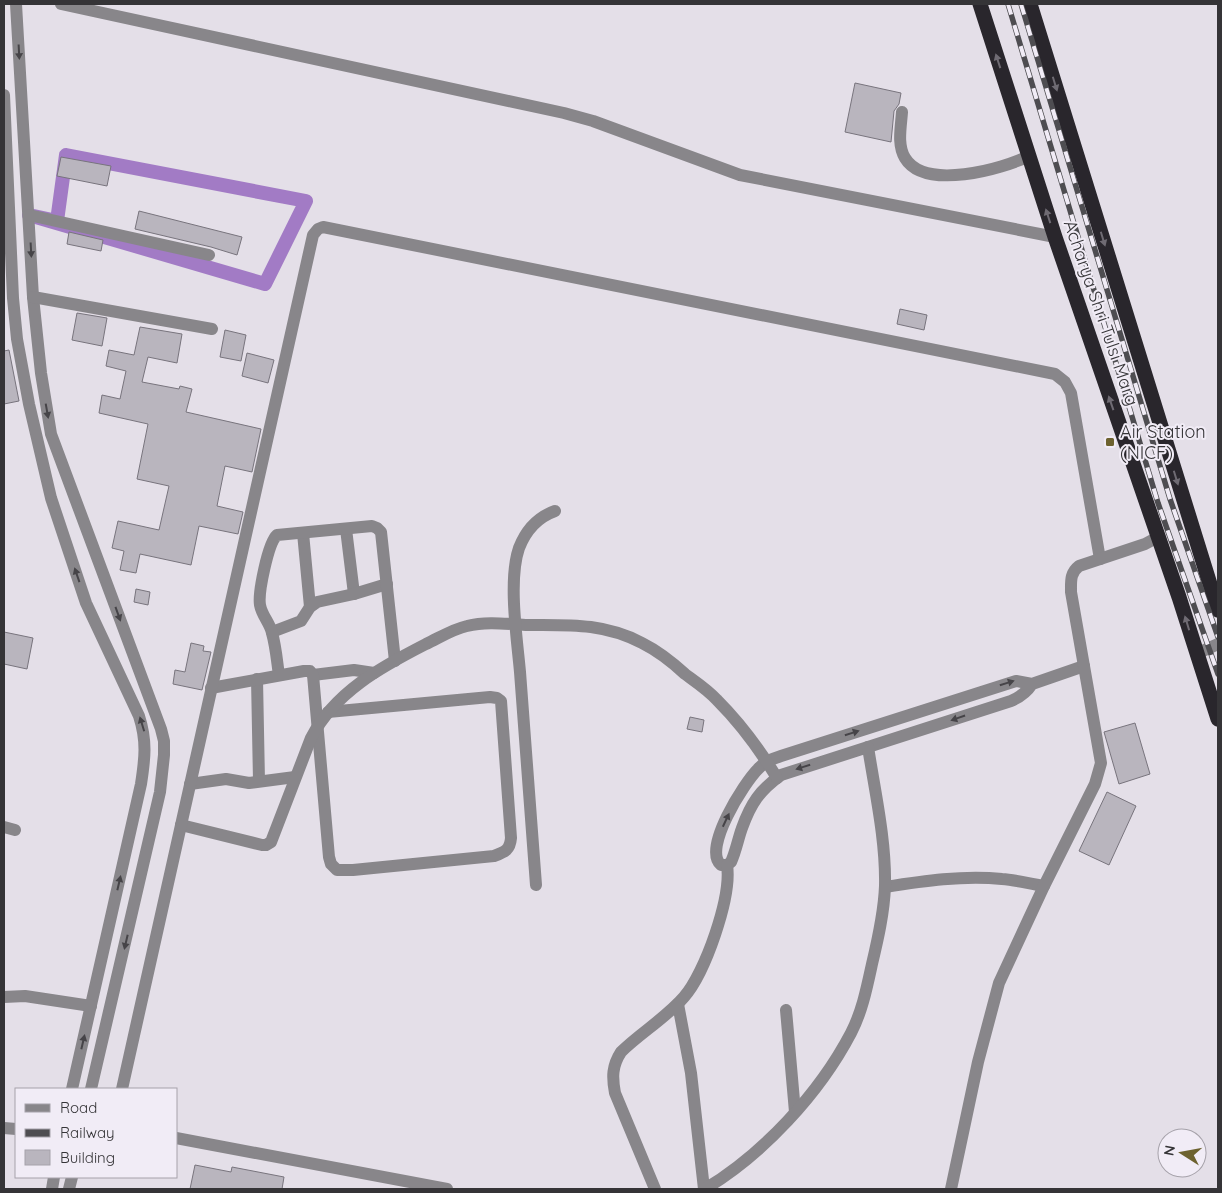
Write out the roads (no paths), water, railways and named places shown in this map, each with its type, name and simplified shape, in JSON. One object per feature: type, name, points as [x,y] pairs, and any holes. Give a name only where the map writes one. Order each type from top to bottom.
[{"type":"highway","name":"Acharya Shri Tulsi Marg","points":[[980,4],[1055,237],[1179,597],[1218,719]]},
{"type":"highway","name":"Acharya Shri Tulsi Marg","points":[[1030,4],[1218,610]]},
{"type":"street","points":[[16,4],[33,296],[41,373],[51,434],[164,741],[160,792],[92,1088]]},
{"type":"street","points":[[61,4],[564,113],[593,121],[740,175],[1055,237]]},
{"type":"street","points":[[4,96],[13,298],[17,339],[29,404],[51,498],[86,602],[139,716],[144,732],[145,760],[141,784],[72,1088]]},
{"type":"street","points":[[902,112],[901,145],[904,156],[909,164],[917,169],[937,175],[962,175],[1017,162],[1029,156]]},
{"type":"street","points":[[8,198],[28,198]]},
{"type":"street","points":[[29,215],[210,255]]},
{"type":"street","points":[[122,1088],[313,235],[320,228],[1055,374],[1065,382],[1071,393],[1100,559]]},
{"type":"street","points":[[33,296],[212,329]]},
{"type":"street","points":[[536,885],[515,624],[515,570],[519,548],[532,526],[546,514],[555,511]]},
{"type":"street","points":[[278,676],[272,632],[262,613],[260,603],[260,590],[271,543],[277,535],[372,526],[378,528],[381,532],[395,660]]},
{"type":"street","points":[[346,529],[354,594]]},
{"type":"street","points":[[303,533],[310,607]]},
{"type":"street","points":[[951,1189],[978,1062],[999,983],[1086,802],[1101,763],[1071,592],[1071,579],[1074,570],[1078,566],[1145,544],[1158,537]]},
{"type":"street","points":[[272,632],[300,621],[310,607],[317,602],[354,594],[386,584]]},
{"type":"street","points":[[181,825],[266,845],[271,842],[295,776],[318,723],[348,691],[395,660],[457,629],[495,623],[591,626],[623,634],[643,643],[664,656],[716,699],[738,723],[777,778]]},
{"type":"street","points":[[1196,654],[1218,644]]},
{"type":"street","points":[[1032,684],[1020,697],[794,770],[777,778],[769,783],[759,794],[742,827],[731,862],[727,865],[721,865],[716,859],[719,833],[742,790],[757,770],[767,762],[1016,681],[1032,684],[1084,666]]},
{"type":"street","points":[[211,688],[304,671],[310,671],[313,674],[354,670],[374,673]]},
{"type":"street","points":[[313,674],[329,857],[335,868],[340,871],[494,856],[508,850],[512,838],[501,701],[497,698],[490,698],[328,712]]},
{"type":"street","points":[[257,679],[259,782]]},
{"type":"street","points":[[678,1004],[691,1072],[704,1189],[746,1162],[795,1112],[816,1088],[852,1032],[866,990],[881,922],[885,886],[883,845],[868,747]]},
{"type":"street","points":[[190,784],[226,779],[245,783],[259,782],[295,776]]},
{"type":"street","points":[[655,1189],[615,1093],[612,1079],[613,1068],[616,1060],[628,1045],[678,1004],[691,988],[718,927],[728,885],[727,865]]},
{"type":"street","points":[[885,886],[932,880],[977,878],[1002,879],[1044,886]]},
{"type":"street","points":[[4,997],[25,996],[91,1006]]},
{"type":"street","points":[[786,1010],[795,1112]]},
{"type":"street","points":[[178,1138],[447,1189]]},
{"type":"waterway","points":[[66,155],[306,201],[265,284],[29,215],[57,221],[66,155]]},
{"type":"railway","points":[[1008,4],[1158,503],[1218,674]]},
{"type":"railway","points":[[1021,4],[1170,499],[1218,637]]},
{"type":"place","name":"Air Station (NICF)","points":[[1110,442]]}]
